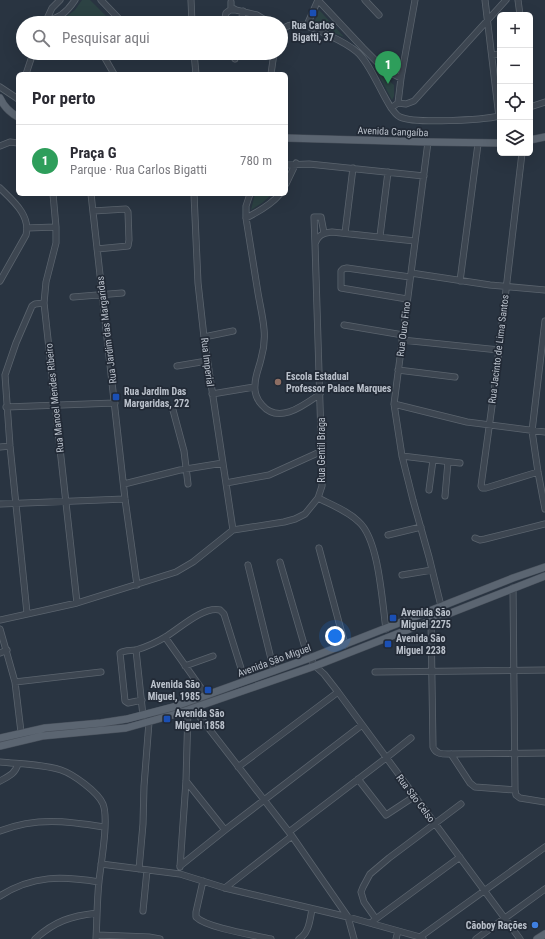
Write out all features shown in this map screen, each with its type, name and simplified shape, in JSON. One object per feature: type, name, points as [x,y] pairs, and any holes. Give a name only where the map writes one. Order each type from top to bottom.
[{"type":"main road","points":[[0,98],[3,105],[9,112],[16,116]]},
{"type":"main road","points":[[533,139],[545,137]]},
{"type":"main road","name":"Avenida Cangaíba","points":[[288,138],[478,144],[497,143]]},
{"type":"main road","name":"Avenida São Miguel","points":[[0,738],[21,732],[69,725],[101,723],[143,716],[310,658],[545,567]]},
{"type":"main road","name":"Avenida São Miguel","points":[[0,746],[42,736],[113,729],[149,722],[315,666],[545,576]]},
{"type":"main road","points":[[537,939],[545,934]]},
{"type":"street","points":[[51,16],[52,8],[60,0]]},
{"type":"street","points":[[58,16],[68,9],[75,0]]},
{"type":"street","points":[[101,0],[116,16]]},
{"type":"street","points":[[191,0],[192,16]]},
{"type":"street","points":[[307,25],[318,0],[360,50],[391,108],[395,113],[407,119],[474,119],[497,116]]},
{"type":"street","points":[[365,0],[379,15]]},
{"type":"street","points":[[398,103],[415,0]]},
{"type":"street","points":[[485,0],[497,93]]},
{"type":"street","points":[[391,108],[398,103],[406,104],[414,102],[506,0]]},
{"type":"street","points":[[518,0],[520,12]]},
{"type":"street","points":[[231,2],[231,7],[236,10]]},
{"type":"street","points":[[225,16],[226,13],[230,10],[243,11],[259,16]]},
{"type":"street","points":[[242,16],[243,11]]},
{"type":"street","points":[[288,25],[307,25],[360,50],[386,70],[401,78]]},
{"type":"street","points":[[492,55],[497,54]]},
{"type":"street","points":[[27,72],[31,60]]},
{"type":"street","points":[[106,60],[113,72]]},
{"type":"street","points":[[195,60],[196,72]]},
{"type":"street","points":[[271,72],[273,60]]},
{"type":"street","points":[[0,87],[16,98]]},
{"type":"street","points":[[533,106],[545,102]]},
{"type":"street","points":[[0,146],[10,142],[16,143]]},
{"type":"street","name":"Rua Ouro Fino","points":[[428,142],[394,404],[402,456],[441,606]]},
{"type":"street","points":[[460,281],[478,144]]},
{"type":"street","name":"Rua Jacinto de Lima Santos","points":[[522,156],[499,350],[481,485],[482,488],[486,488],[538,472]]},
{"type":"street","points":[[288,164],[296,163],[353,168],[424,176]]},
{"type":"street","points":[[288,180],[296,163]]},
{"type":"street","points":[[345,233],[353,168]]},
{"type":"street","points":[[380,236],[388,172]]},
{"type":"street","points":[[0,188],[12,199],[27,223],[26,235],[0,281]]},
{"type":"street","name":"Rua Manoel Mendes Ribeiro","points":[[53,196],[56,243],[46,282],[44,302],[77,603]]},
{"type":"street","name":"Rua Jardim das Margaridas","points":[[91,196],[125,499],[137,585]]},
{"type":"street","name":"Rua Imperial","points":[[194,196],[198,283],[204,336],[232,530]]},
{"type":"street","points":[[249,196],[246,206],[246,218],[264,328],[263,350],[254,387],[259,402],[265,409],[279,414],[294,410],[320,394]]},
{"type":"street","points":[[246,218],[260,211],[278,196]]},
{"type":"street","points":[[93,211],[126,209],[128,212],[128,246],[97,249]]},
{"type":"street","name":"Rua Gentil Braga","points":[[0,620],[77,603],[176,572],[184,568],[232,530],[284,522],[305,514],[318,498],[322,486],[314,217],[321,217],[324,233]]},
{"type":"street","points":[[27,228],[56,227]]},
{"type":"street","points":[[315,244],[316,239],[324,233],[332,232],[415,241]]},
{"type":"street","points":[[407,299],[342,288],[341,271],[347,268],[545,290]]},
{"type":"street","points":[[73,297],[122,293]]},
{"type":"street","points":[[27,613],[6,407],[5,375],[16,343],[32,306],[44,302]]},
{"type":"street","points":[[545,321],[532,431],[545,508]]},
{"type":"street","points":[[344,325],[402,338],[499,350]]},
{"type":"street","points":[[204,336],[233,331]]},
{"type":"street","points":[[177,366],[207,361]]},
{"type":"street","points":[[398,370],[455,377]]},
{"type":"street","points":[[0,380],[5,375]]},
{"type":"street","points":[[212,394],[254,387]]},
{"type":"street","points":[[6,407],[115,403]]},
{"type":"street","points":[[394,404],[436,415],[489,425],[545,432]]},
{"type":"street","points":[[173,410],[181,439],[188,484]]},
{"type":"street","points":[[0,447],[10,446]]},
{"type":"street","points":[[226,483],[269,475],[322,451]]},
{"type":"street","points":[[402,456],[460,463]]},
{"type":"street","points":[[429,490],[433,460]]},
{"type":"street","points":[[445,496],[448,462]]},
{"type":"street","points":[[124,484],[186,469],[223,463]]},
{"type":"street","points":[[318,498],[359,522],[368,536],[375,554],[386,629]]},
{"type":"street","points":[[0,504],[125,499]]},
{"type":"street","points":[[475,538],[480,540],[485,539],[545,524]]},
{"type":"street","points":[[388,535],[421,527]]},
{"type":"street","points":[[319,548],[345,645]]},
{"type":"street","name":"Rua São Celso","points":[[280,562],[302,639],[315,666],[324,674],[338,692],[520,939]]},
{"type":"street","points":[[248,565],[274,671]]},
{"type":"street","points":[[402,575],[432,570]]},
{"type":"street","points":[[514,588],[515,790],[516,795],[520,798],[545,802]]},
{"type":"street","points":[[142,700],[128,703],[124,700],[120,654],[122,651],[136,650],[165,637],[212,609],[220,610],[224,614],[245,681]]},
{"type":"street","points":[[431,620],[432,748],[438,753],[451,754],[545,752]]},
{"type":"street","points":[[1,632],[15,682],[21,732]]},
{"type":"street","points":[[165,637],[206,695]]},
{"type":"street","points":[[0,653],[7,650]]},
{"type":"street","points":[[136,650],[143,716]]},
{"type":"street","points":[[185,666],[213,656]]},
{"type":"street","points":[[375,672],[545,670]]},
{"type":"street","points":[[15,682],[101,672]]},
{"type":"street","points":[[238,767],[338,692]]},
{"type":"street","points":[[191,708],[290,834],[348,917],[354,939]]},
{"type":"street","points":[[180,874],[191,708]]},
{"type":"street","points":[[138,869],[143,824],[144,786],[149,722]]},
{"type":"street","points":[[180,866],[362,725]]},
{"type":"street","points":[[226,888],[290,834],[411,738]]},
{"type":"street","points":[[451,754],[472,785],[480,788],[515,790]]},
{"type":"street","points":[[0,762],[62,770],[80,780],[101,800],[105,814],[99,882],[97,937],[160,939]]},
{"type":"street","points":[[0,781],[15,772],[18,764]]},
{"type":"street","points":[[358,779],[386,815],[415,796]]},
{"type":"street","points":[[186,781],[225,830]]},
{"type":"street","points":[[376,919],[362,898],[361,892],[366,881],[375,869],[461,804]]},
{"type":"street","points":[[0,831],[40,821],[62,821],[104,827]]},
{"type":"street","points":[[101,864],[180,874],[226,888],[348,917],[421,938],[545,847]]},
{"type":"street","points":[[369,924],[460,857]]},
{"type":"street","points":[[143,911],[147,870]]},
{"type":"street","points":[[0,896],[23,884],[44,879],[69,878],[99,882]]},
{"type":"street","points":[[202,881],[196,912],[196,917],[199,920],[214,926],[271,939]]},
{"type":"street","points":[[476,939],[545,889]]},
{"type":"street","points":[[299,939],[308,929],[312,909]]},
{"type":"street","points":[[35,939],[49,927],[65,919],[97,913]]},
{"type":"street","points":[[396,939],[398,931]]},
{"type":"green space","points":[[82,0],[90,0],[106,16],[67,16],[75,10]]},
{"type":"green space","points":[[319,10],[322,13],[344,37],[314,24]]},
{"type":"green space","points":[[375,68],[394,85],[394,96],[392,100]]},
{"type":"green space","points":[[254,196],[270,196],[262,203],[251,210]]},
{"type":"place","name":"Rua Carlos Bigatti, 37","points":[[313,13]]},
{"type":"place","name":"Praça G","points":[[388,84]]},
{"type":"place","name":"Escola Estadual Professor Palace Marques","points":[[278,382]]},
{"type":"place","name":"Rua Jardim Das Margaridas, 272","points":[[116,397]]},
{"type":"place","name":"Avenida São Miguel 2275","points":[[393,618]]},
{"type":"place","name":"Avenida São Miguel 2238","points":[[388,644]]},
{"type":"place","name":"Avenida São Miguel, 1985","points":[[208,690]]},
{"type":"place","name":"Avenida São Miguel 1858","points":[[167,719]]},
{"type":"place","name":"Cãoboy Rações","points":[[535,925]]}]
